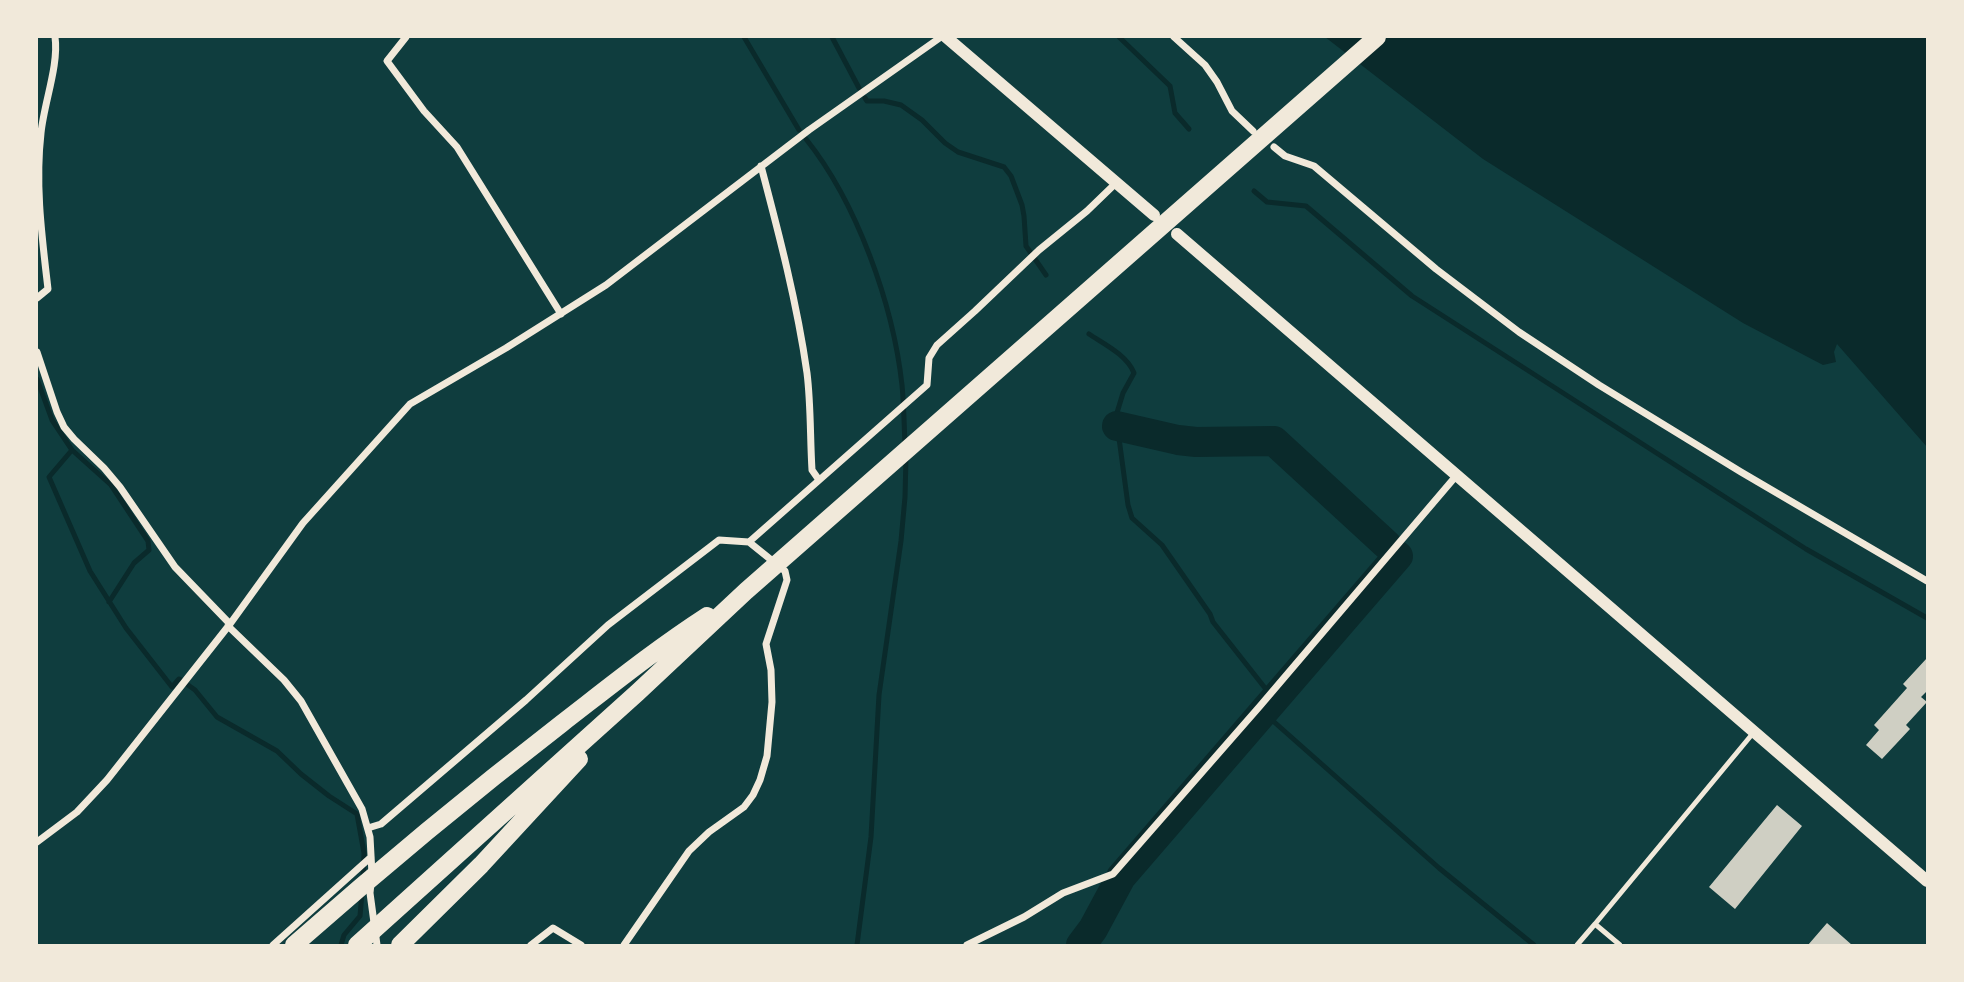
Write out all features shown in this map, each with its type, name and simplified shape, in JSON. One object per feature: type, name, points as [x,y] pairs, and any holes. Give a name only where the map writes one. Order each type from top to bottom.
[{"type":"highway","points":[[357,945],[746,591],[1377,37]]},
{"type":"highway","points":[[294,945],[393,858],[506,766],[663,645],[746,591]]},
{"type":"highway","points":[[400,945],[519,825],[637,693]]},
{"type":"street","points":[[37,298],[48,289],[40,213],[39,161],[45,105],[57,53],[55,37]]},
{"type":"street","points":[[406,37],[387,61],[424,111],[457,148],[561,314]]},
{"type":"street","points":[[37,842],[90,800],[229,625],[303,523],[410,404],[606,285],[761,166],[944,37],[1154,215]]},
{"type":"street","points":[[1174,37],[1205,65],[1232,111],[1253,131]]},
{"type":"street","points":[[1274,148],[1285,156],[1314,166],[1436,269],[1519,332],[1599,385],[1741,472],[1927,581]]},
{"type":"street","points":[[761,166],[798,318],[807,376],[812,470],[819,480]]},
{"type":"street","points":[[749,542],[927,385],[929,358],[937,345],[1116,183]]},
{"type":"street","points":[[1177,234],[1927,881]]},
{"type":"street","points":[[37,352],[64,426],[120,487],[175,567],[301,701],[362,809],[368,828],[371,857],[370,893],[377,945]]},
{"type":"street","points":[[967,945],[1024,917],[1063,893],[1110,876],[1116,871],[1457,476]]},
{"type":"street","points":[[368,828],[381,824],[526,700],[608,625],[719,540],[749,542],[785,571],[787,580],[766,644],[771,670],[772,702],[766,756],[760,780],[744,807],[689,850],[624,945]]},
{"type":"street","points":[[273,945],[371,857]]},
{"type":"street","points":[[531,945],[553,928],[581,945]]},
{"type":"lane","points":[[1577,945],[1755,732]]},
{"type":"lane","points":[[1595,924],[1620,945]]},
{"type":"water","points":[[1325,37],[1927,37],[1927,447],[1837,344],[1834,352],[1836,362],[1823,365],[1743,323],[1483,159]]},
{"type":"building","points":[[1927,658],[1927,691],[1921,697],[1927,702],[1906,725],[1910,729],[1882,759],[1866,745],[1879,730],[1874,725],[1907,688],[1903,684]]},
{"type":"building","points":[[1777,805],[1802,826],[1735,909],[1709,887]]},
{"type":"building","points":[[1827,923],[1852,945],[1808,945]]},
{"type":"waterway","points":[[744,37],[799,130]]},
{"type":"waterway","points":[[832,37],[859,88]]},
{"type":"waterway","points":[[1119,37],[1170,86],[1175,113],[1189,129]]},
{"type":"waterway","points":[[865,98],[867,101],[901,105],[958,152],[1004,167],[1011,176],[1022,205],[1026,246],[1046,275]]},
{"type":"waterway","points":[[806,139],[841,193],[870,256],[881,288],[903,392],[905,444]]},
{"type":"waterway","points":[[1254,191],[1267,202],[1306,206],[1412,296],[1806,549],[1927,618]]},
{"type":"waterway","points":[[1089,334],[1121,355],[1134,373],[1123,393],[1116,416],[1132,518],[1162,545],[1213,622],[1265,688]]},
{"type":"waterway","points":[[37,379],[52,420],[72,450],[49,477],[90,571],[126,628],[172,687],[181,680]]},
{"type":"waterway","points":[[1117,426],[1196,442],[1274,441],[1387,545]]},
{"type":"waterway","points":[[72,450],[111,485],[148,541],[149,550],[134,563],[109,602]]},
{"type":"waterway","points":[[857,945],[871,837],[879,695],[901,541],[906,457]]},
{"type":"waterway","points":[[1081,945],[1093,929],[1121,877],[1398,556]]},
{"type":"waterway","points":[[188,685],[217,717],[277,751],[301,774],[357,814],[364,853],[363,879]]},
{"type":"waterway","points":[[1264,713],[1439,868],[1534,945]]},
{"type":"waterway","points":[[341,945],[344,935],[360,916],[362,893]]}]
